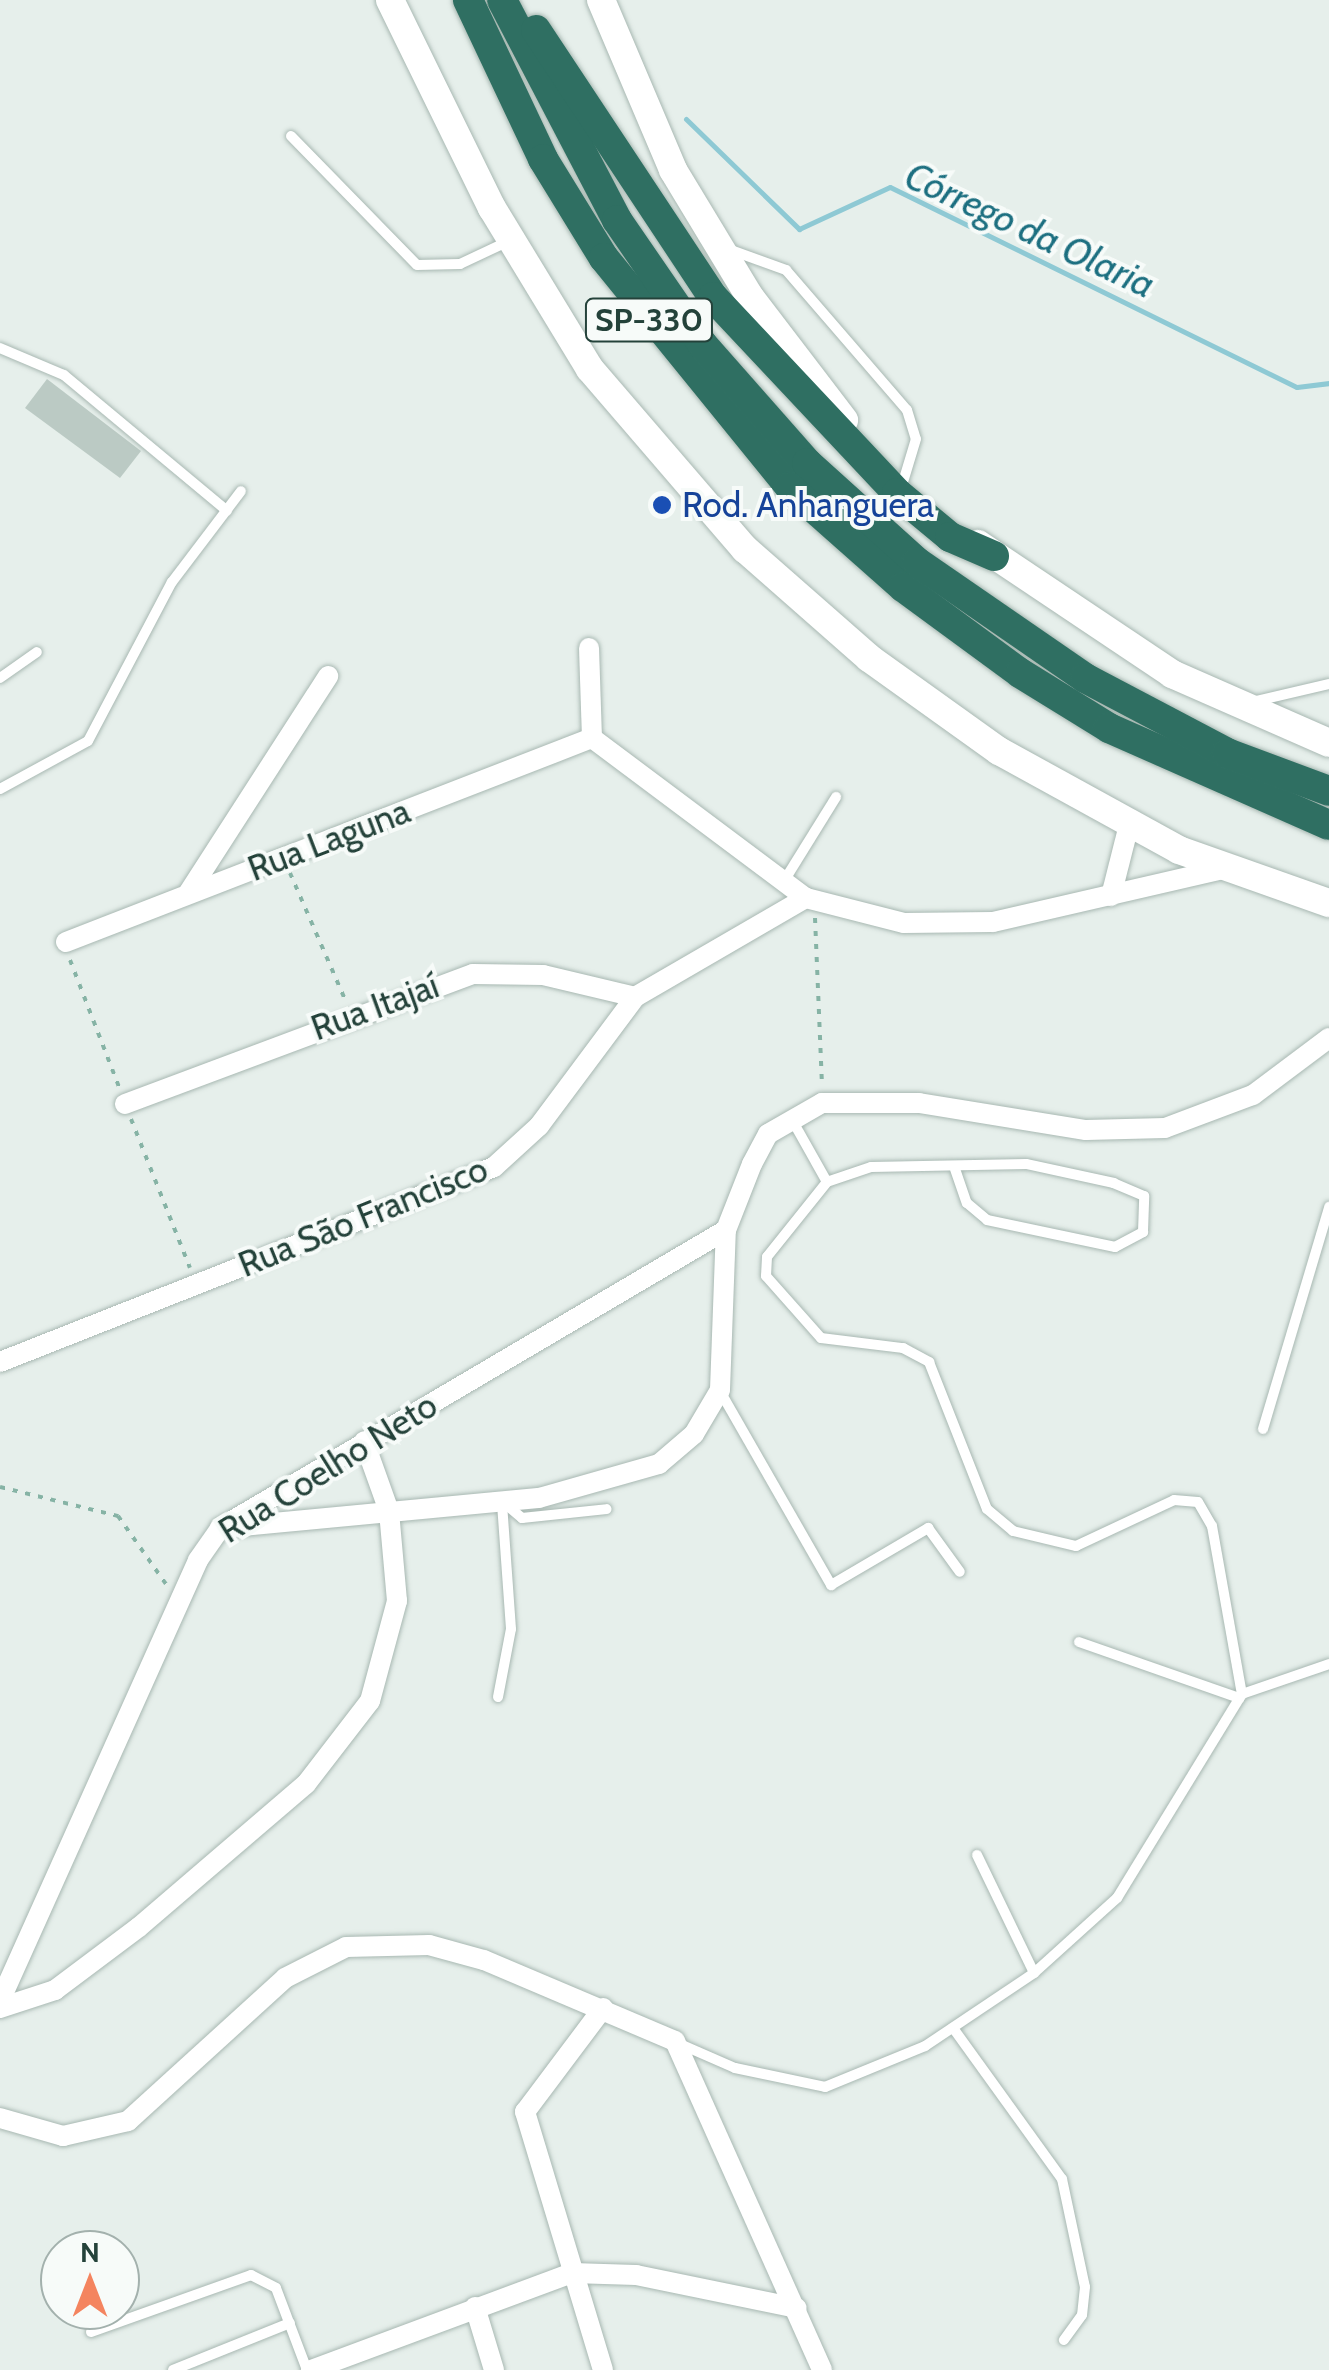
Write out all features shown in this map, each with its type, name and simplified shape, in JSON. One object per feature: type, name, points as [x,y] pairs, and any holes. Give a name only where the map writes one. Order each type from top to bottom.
[{"type":"highway","name":"SP-330","points":[[468,0],[543,158],[604,258],[790,487],[902,587],[1020,673],[1109,728],[1329,825]]},
{"type":"highway","name":"SP-330","points":[[502,0],[617,220],[714,358],[808,463],[917,562],[1026,641],[1156,718],[1329,790]]},
{"type":"highway","points":[[516,0],[608,151],[713,297],[885,482],[950,536],[994,556]]},
{"type":"main road","points":[[390,0],[511,240],[625,417],[745,549],[915,694],[1130,825],[1226,868],[1328,904]]},
{"type":"main road","points":[[600,0],[644,114],[719,247],[858,438],[903,482],[1050,600],[1232,704],[1329,743]]},
{"type":"street","points":[[589,648],[592,738],[810,901],[950,924],[1111,896],[1226,868]]},
{"type":"street","points":[[189,892],[328,676]]},
{"type":"street","name":"Rua Laguna","points":[[66,942],[592,738]]},
{"type":"street","points":[[1111,896],[1130,825]]},
{"type":"street","points":[[223,842],[243,874]]},
{"type":"street","name":"Rua São Francisco","points":[[0,1362],[494,1167],[539,1126],[635,997],[810,901]]},
{"type":"street","name":"Rua Itajaí","points":[[126,1104],[435,983],[505,972],[635,997]]},
{"type":"street","points":[[220,1528],[502,1502],[650,1468],[694,1434],[720,1390],[726,1230],[768,1134],[791,1117],[822,1103],[919,1104],[1086,1130],[1165,1128],[1252,1095],[1329,1038]]},
{"type":"street","name":"Rua Coelho Neto","points":[[0,2004],[180,1604],[220,1528],[726,1230]]},
{"type":"street","points":[[0,2004],[26,2004],[90,1965],[329,1755],[383,1668],[397,1602],[389,1510],[364,1442]]},
{"type":"street","points":[[0,2118],[62,2136],[128,2121],[284,1978],[346,1947],[429,1946],[603,2008],[674,2042],[820,2362]]},
{"type":"street","points":[[603,2008],[525,2112],[603,2370]]},
{"type":"street","points":[[309,2370],[350,2362],[476,2308],[572,2273],[636,2274],[797,2308]]},
{"type":"street","points":[[476,2308],[494,2370]]},
{"type":"lane","points":[[290,136],[417,265],[460,264],[511,240]]},
{"type":"lane","points":[[719,247],[786,270],[899,399],[916,440],[903,482]]},
{"type":"lane","points":[[0,348],[64,375],[226,511]]},
{"type":"lane","points":[[0,789],[88,741],[172,582],[241,491]]},
{"type":"lane","points":[[0,678],[37,652]]},
{"type":"lane","points":[[1232,704],[1329,684]]},
{"type":"lane","points":[[783,881],[836,797]]},
{"type":"lane","points":[[791,1117],[827,1182]]},
{"type":"lane","points":[[674,2042],[736,2068],[825,2087],[885,2067],[953,2028],[1034,1973],[1117,1898],[1241,1696],[1212,1526],[1198,1502],[1174,1500],[1076,1546],[1013,1532],[987,1509],[928,1362],[903,1348],[821,1338],[796,1316],[764,1264],[827,1182],[871,1167],[955,1170],[1026,1164],[1136,1190],[1144,1196],[1143,1232],[1115,1247],[987,1220],[966,1203],[955,1170]]},
{"type":"lane","points":[[1262,1430],[1329,1208]]},
{"type":"lane","points":[[720,1390],[830,1586],[928,1528],[960,1572]]},
{"type":"lane","points":[[502,1502],[522,1518],[607,1509]]},
{"type":"lane","points":[[498,1697],[511,1630],[502,1502]]},
{"type":"lane","points":[[1079,1642],[1241,1696],[1329,1664]]},
{"type":"lane","points":[[977,1855],[1034,1973]]},
{"type":"lane","points":[[953,2028],[1062,2179],[1085,2286],[1082,2316],[1064,2340]]},
{"type":"lane","points":[[91,2332],[251,2276],[276,2288],[309,2370]]},
{"type":"lane","points":[[173,2370],[290,2323]]},
{"type":"path","points":[[284,859],[352,1014]]},
{"type":"path","points":[[810,901],[822,1103]]},
{"type":"path","points":[[0,1487],[118,1516],[180,1604]]},
{"type":"building","points":[[47,379],[141,451],[120,478],[25,408]]},
{"type":"waterway","name":"Córrego da Olaria","points":[[686,119],[799,229],[890,187],[1297,387],[1329,383]]},
{"type":"place","name":"Rod. Anhanguera","points":[[662,505]]}]
